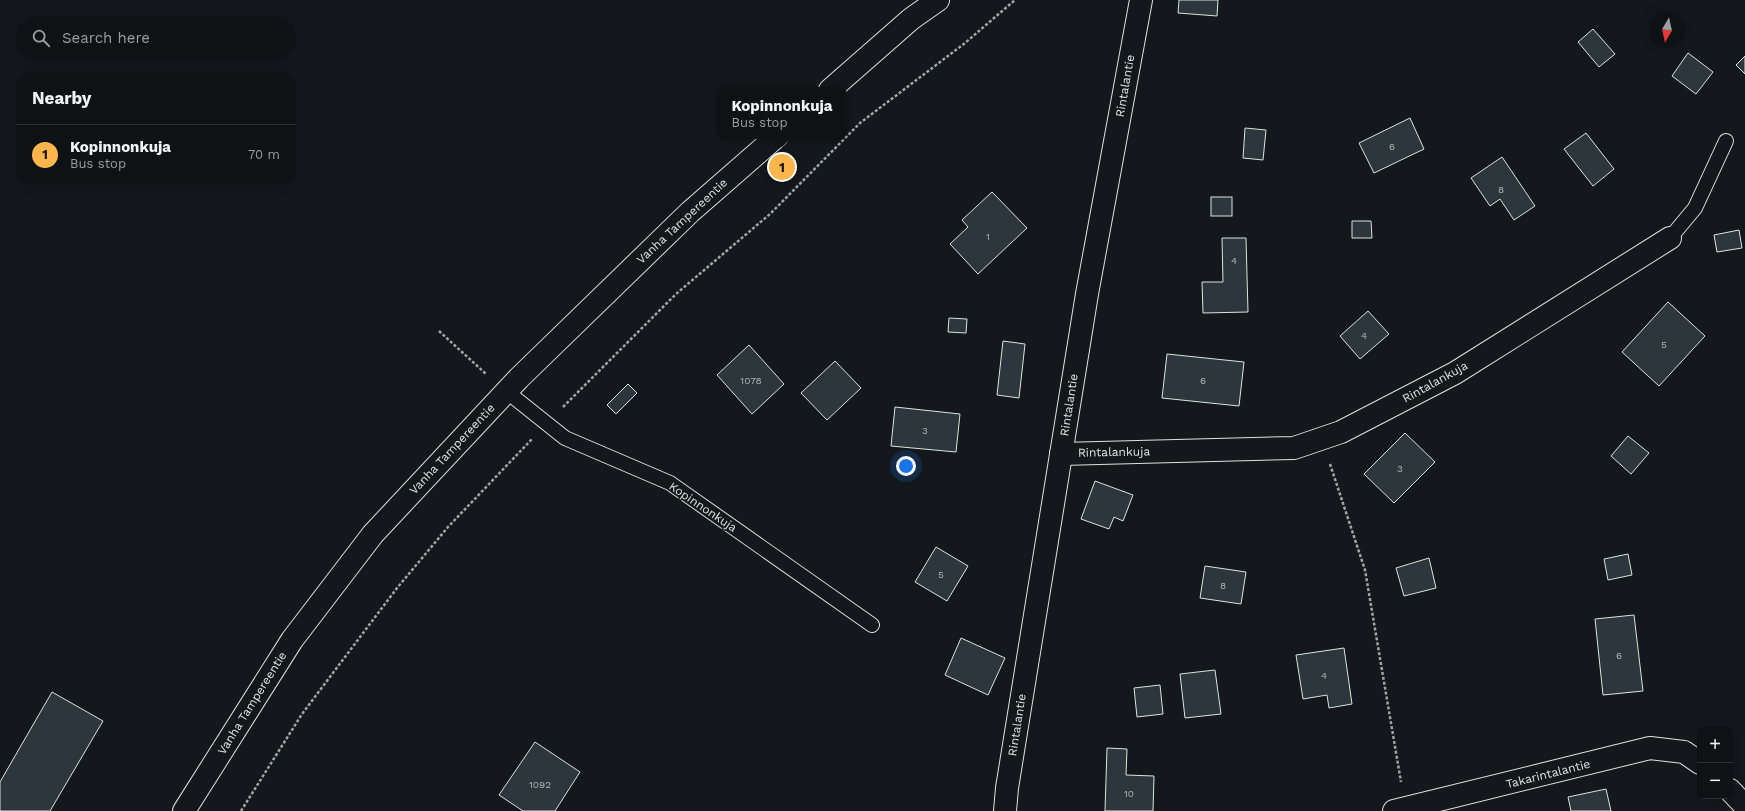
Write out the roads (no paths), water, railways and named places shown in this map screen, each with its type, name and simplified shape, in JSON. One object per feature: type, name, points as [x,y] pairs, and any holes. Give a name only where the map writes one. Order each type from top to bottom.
[{"type":"street","points":[[833,87],[912,19],[938,0]]},
{"type":"street","name":"Rintalantie","points":[[1005,811],[1008,781],[1087,294],[1140,0]]},
{"type":"street","name":"Vanha Tampereentie","points":[[184,811],[292,640],[372,534],[506,391],[690,212],[774,139]]},
{"type":"street","name":"Rintalankuja","points":[[1061,454],[1294,448],[1341,432],[1455,373],[1670,238]]},
{"type":"street","name":"Takarintalantie","points":[[1402,810],[1650,748],[1684,752],[1697,761]]},
{"type":"street","points":[[1733,793],[1745,806]]},
{"type":"lane","name":"Rintalankuja","points":[[1670,238],[1695,208],[1726,141]]},
{"type":"lane","name":"Kopinnonkuja","points":[[506,391],[565,438],[670,483],[872,625]]},
{"type":"place","name":"Kopinnonkuja","points":[[782,167]]}]
